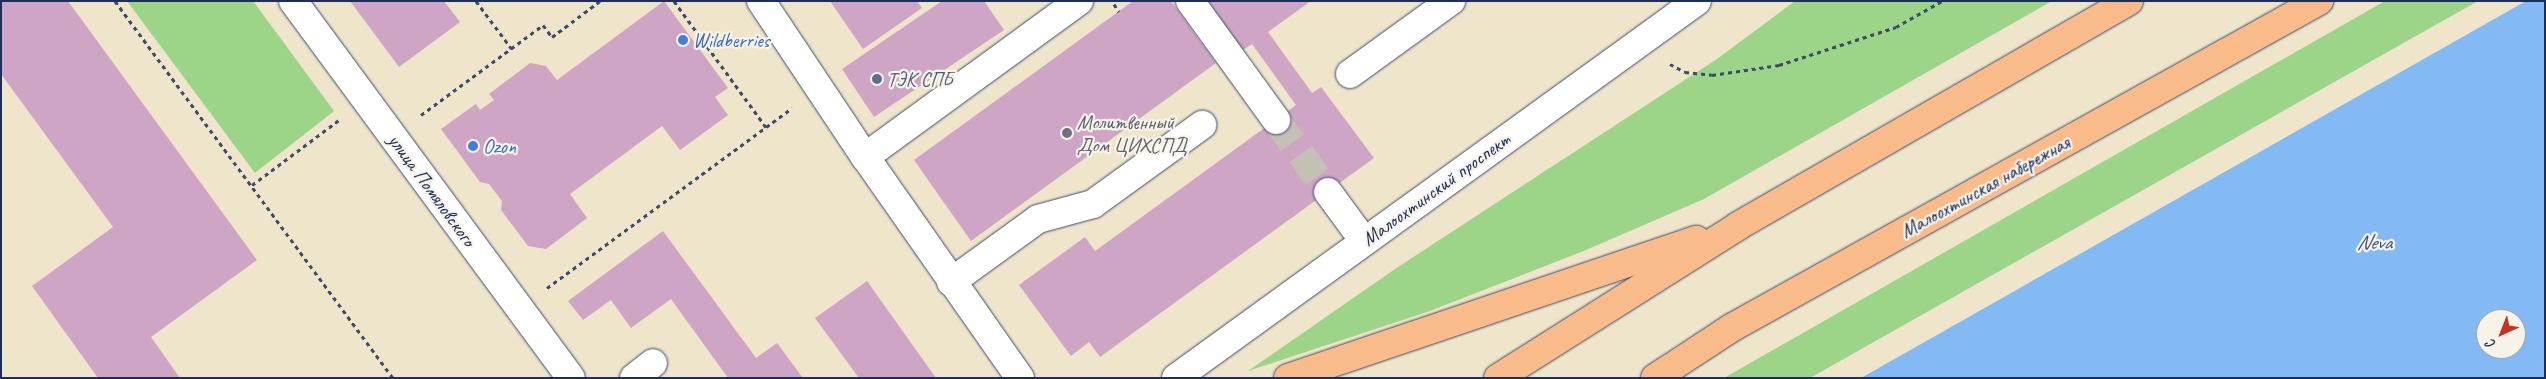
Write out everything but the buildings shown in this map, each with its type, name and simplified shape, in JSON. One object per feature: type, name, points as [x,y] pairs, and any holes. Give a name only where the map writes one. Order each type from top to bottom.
[{"type":"main road","points":[[1498,378],[1738,226],[2129,1]]},
{"type":"main road","name":"Малоохтинская набережная","points":[[1655,378],[1733,328],[2319,1]]},
{"type":"main road","points":[[1288,378],[1738,226]]},
{"type":"street","name":"улица Помяловского","points":[[293,1],[571,378]]},
{"type":"street","points":[[761,1],[951,282],[1020,378]]},
{"type":"street","points":[[865,156],[1079,1]]},
{"type":"street","points":[[1190,1],[1276,120]]},
{"type":"street","points":[[1350,74],[1451,1]]},
{"type":"street","name":"Малоохтинский проспект","points":[[1176,378],[1697,1]]},
{"type":"street","points":[[951,282],[1038,220],[1093,204],[1202,125]]},
{"type":"street","points":[[1328,192],[1364,242]]},
{"type":"path","points":[[115,1],[393,378]]},
{"type":"path","points":[[476,1],[511,48]]},
{"type":"path","points":[[417,118],[543,24],[552,37],[600,1]]},
{"type":"path","points":[[674,1],[766,126]]},
{"type":"path","points":[[1649,36],[1673,68],[1712,75],[1779,65],[1896,28],[1942,1]]},
{"type":"path","points":[[1114,4],[1119,12]]},
{"type":"path","points":[[545,290],[819,88]]},
{"type":"path","points":[[252,185],[366,100]]},
{"type":"green space","points":[[127,1],[253,1],[334,111],[255,173]]},
{"type":"green space","points":[[1795,1],[2052,1],[1704,199],[1586,250],[1430,311],[1248,371],[1398,267],[1717,59]]},
{"type":"green space","points":[[2385,1],[2478,1],[1810,378],[1724,378]]},
{"type":"water","name":"Neva","points":[[2526,1],[2545,1],[2545,378],[1861,378]]},
{"type":"tunnel","points":[[1276,120],[1328,192]]},
{"type":"place","name":"Wildberries","points":[[683,40]]},
{"type":"place","name":"ТЭК СПБ","points":[[877,79]]},
{"type":"place","name":"Молитвенный Дом ЦИХСПД","points":[[1067,133]]},
{"type":"place","name":"Ozon","points":[[473,146]]}]
